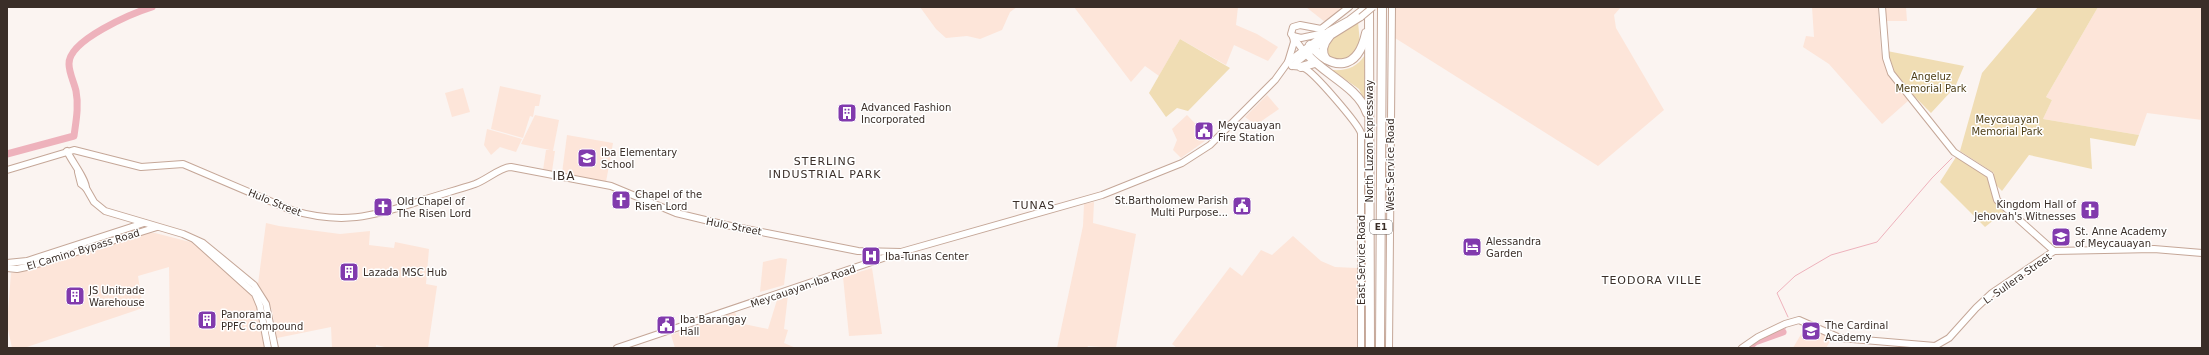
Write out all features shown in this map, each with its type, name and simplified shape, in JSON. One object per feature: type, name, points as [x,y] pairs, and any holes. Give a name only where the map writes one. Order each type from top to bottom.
[{"type":"highway","name":"North Luzon Expressway","points":[[1369,7],[1363,15],[1369,122],[1370,348]]},
{"type":"highway","name":"North Luzon Expressway","points":[[1380,348],[1382,7]]},
{"type":"highway","points":[[1363,15],[1365,38],[1356,56],[1343,64],[1327,60],[1308,50],[1308,66],[1358,96],[1366,111],[1369,122]]},
{"type":"highway","points":[[1327,60],[1324,56],[1323,48],[1329,34]]},
{"type":"street","points":[[1308,66],[1290,64],[1294,42],[1292,28],[1298,25],[1314,29],[1325,28],[1349,7]]},
{"type":"street","points":[[1363,15],[1366,7]]},
{"type":"street","points":[[1292,34],[1300,38],[1329,34],[1363,15],[1373,7]]},
{"type":"street","name":"West Service Road","points":[[1389,348],[1392,7]]},
{"type":"street","points":[[1882,7],[1886,58],[1893,75],[1954,152],[1990,175],[1998,200],[2054,251]]},
{"type":"street","points":[[1292,34],[1308,50]]},
{"type":"street","name":"Meycauayan-Iba Road","points":[[617,348],[901,252],[1102,195],[1182,163],[1210,145],[1290,64],[1329,34]]},
{"type":"street","name":"East Service Road","points":[[1308,66],[1356,123],[1361,133],[1361,348]]},
{"type":"street","points":[[67,152],[78,172],[81,184],[86,188],[99,207],[113,215],[158,226],[203,243],[259,290],[266,304],[275,348]]},
{"type":"street","name":"Hulo Street","points":[[7,170],[67,152],[85,152],[141,167],[184,164],[291,210],[310,216],[330,218],[376,215],[474,184],[491,177],[504,168],[511,167],[611,186],[690,217],[848,249],[874,252],[901,252]]},
{"type":"street","points":[[128,229],[129,219]]},
{"type":"street","name":"El Camino Bypass Road","points":[[57,255],[144,223]]},
{"type":"street","name":"El Camino Bypass Road","points":[[7,268],[123,238],[158,226]]},
{"type":"street","points":[[120,231],[123,238]]},
{"type":"street","points":[[194,239],[255,294],[260,306],[268,348]]},
{"type":"street","name":"L. Sullera Street","points":[[1742,348],[1758,337],[1785,324],[1799,320],[1840,338],[1935,346],[1940,345],[1949,338],[1976,308],[1992,293],[2054,251],[2154,249],[2202,253]]},
{"type":"street","name":"El Camino Bypass Road","points":[[7,263],[16,266]]},
{"type":"shaded area","points":[[920,7],[1017,7],[1010,12],[1002,30],[980,39],[967,36],[946,38],[936,29]]},
{"type":"shaded area","points":[[1074,7],[1238,7],[1236,25],[1257,34],[1278,47],[1268,61],[1234,45],[1226,65],[1180,39],[1159,76],[1145,66],[1131,82]]},
{"type":"shaded area","points":[[1306,7],[1342,7],[1325,22]]},
{"type":"shaded area","points":[[1396,7],[1621,7],[1614,15],[1616,28],[1664,110],[1598,166],[1395,38]]},
{"type":"shaded area","points":[[1812,7],[1878,7],[1881,51],[1888,72],[1909,100],[1882,124],[1829,64],[1803,47],[1806,36],[1814,37]]},
{"type":"shaded area","points":[[1885,7],[1906,7],[1907,21],[1886,21]]},
{"type":"shaded area","points":[[2098,7],[2202,7],[2202,120],[2147,113],[2139,135],[2043,119],[2052,100],[2046,97]]},
{"type":"shaded area","points":[[500,86],[541,95],[539,106],[535,106],[533,117],[530,116],[523,138],[491,129]]},
{"type":"shaded area","points":[[463,88],[470,112],[452,117],[445,93]]},
{"type":"shaded area","points":[[1267,95],[1279,109],[1256,125],[1245,117]]},
{"type":"shaded area","points":[[535,115],[559,120],[553,151],[555,151],[552,171],[543,170],[546,150],[550,150],[521,144]]},
{"type":"shaded area","points":[[1187,115],[1209,138],[1181,158],[1173,150],[1177,140],[1172,129]]},
{"type":"shaded area","points":[[487,129],[522,139],[516,152],[500,147],[491,155],[484,145]]},
{"type":"shaded area","name":"Iba Elementary School","points":[[567,135],[613,143],[606,182],[562,173]]},
{"type":"shaded area","points":[[1094,202],[1093,223],[1136,234],[1116,348],[1088,346],[1087,348],[1057,348],[1083,226],[1084,204]]},
{"type":"shaded area","points":[[266,223],[340,234],[370,231],[369,245],[394,248],[395,242],[429,249],[426,284],[437,286],[428,348],[389,348],[376,345],[376,348],[332,348],[331,327],[277,338],[272,310],[258,284]]},
{"type":"shaded area","name":"St. Anne Academy of Meycauayan","points":[[2069,232],[2069,247],[2058,247],[2050,242],[2056,233]]},
{"type":"shaded area","points":[[145,233],[155,233],[194,243],[246,289],[256,301],[266,348],[170,348],[169,267],[138,276],[143,308],[24,348],[12,348],[7,325],[11,273],[33,269]]},
{"type":"shaded area","points":[[1293,236],[1321,261],[1335,267],[1357,268],[1357,348],[1177,348],[1172,344],[1230,267],[1242,276],[1261,250],[1272,255]]},
{"type":"shaded area","points":[[780,258],[787,259],[784,285],[760,292],[763,262]]},
{"type":"shaded area","points":[[872,268],[882,334],[849,336],[843,277]]},
{"type":"shaded area","points":[[788,295],[784,329],[788,330],[784,343],[796,348],[675,348],[671,335],[735,312],[739,323],[768,329],[777,300]]},
{"type":"shaded area","name":"The Cardinal Academy","points":[[1807,324],[1832,338],[1826,348],[1793,348]]},
{"type":"green space","name":"Meycauayan Memorial Park","points":[[2038,7],[2098,7],[2046,97],[2052,100],[2043,119],[2139,135],[2135,146],[2090,138],[2092,169],[2029,155],[2002,191],[1994,183],[1994,173],[1960,151],[1982,73]]},
{"type":"green space","points":[[1358,22],[1360,43],[1355,55],[1337,62],[1326,55],[1328,42]]},
{"type":"green space","points":[[1180,39],[1230,68],[1188,111],[1177,108],[1166,117],[1149,93]]},
{"type":"green space","name":"Angeluz Memorial Park","points":[[1887,51],[1964,66],[1955,87],[1931,113],[1910,92],[1898,77],[1893,69]]},
{"type":"green space","points":[[1365,55],[1365,101],[1359,89],[1332,70],[1347,69],[1359,63]]},
{"type":"green space","points":[[1956,157],[1989,177],[1994,200],[2005,211],[1985,227],[1940,182]]},
{"type":"waterway","points":[[7,154],[74,136],[77,102],[76,91],[69,67],[72,55],[79,46],[103,29],[117,21],[152,7]]},
{"type":"waterway","points":[[1788,317],[1777,293],[1795,276],[1831,255],[1877,242],[1932,178],[1952,158]]},
{"type":"waterway","points":[[1783,332],[1786,327]]},
{"type":"waterway","points":[[1748,348],[1755,342],[1783,332]]},
{"type":"place","name":"Advanced Fashion Incorporated","points":[[847,113]]},
{"type":"place","name":"Meycauayan Fire Station","points":[[1204,131]]},
{"type":"place","name":"Iba Elementary School","points":[[587,158]]},
{"type":"place","name":"Chapel of the Risen Lord","points":[[621,200]]},
{"type":"place","name":"St.Bartholomew Parish Multi Purpose...","points":[[1242,206]]},
{"type":"place","name":"Old Chapel of The Risen Lord","points":[[383,207]]},
{"type":"place","name":"Kingdom Hall of Jehovah's Witnesses","points":[[2090,210]]},
{"type":"place","name":"St. Anne Academy of Meycauayan","points":[[2061,237]]},
{"type":"place","name":"Alessandra Garden","points":[[1472,247]]},
{"type":"place","name":"Iba-Tunas Center","points":[[871,256]]},
{"type":"place","name":"Lazada MSC Hub","points":[[349,272]]},
{"type":"place","name":"JS Unitrade Warehouse","points":[[75,296]]},
{"type":"place","name":"Panorama PPFC Compound","points":[[207,320]]},
{"type":"place","name":"Iba Barangay Hall","points":[[666,325]]},
{"type":"place","name":"The Cardinal Academy","points":[[1811,331]]},
{"type":"district","name":"STERLING INDUSTRIAL PARK","points":[[825,167]]},
{"type":"district","name":"IBA","points":[[564,176]]},
{"type":"district","name":"TUNAS","points":[[1034,205]]},
{"type":"district","name":"TEODORA VILLE","points":[[1652,280]]}]
